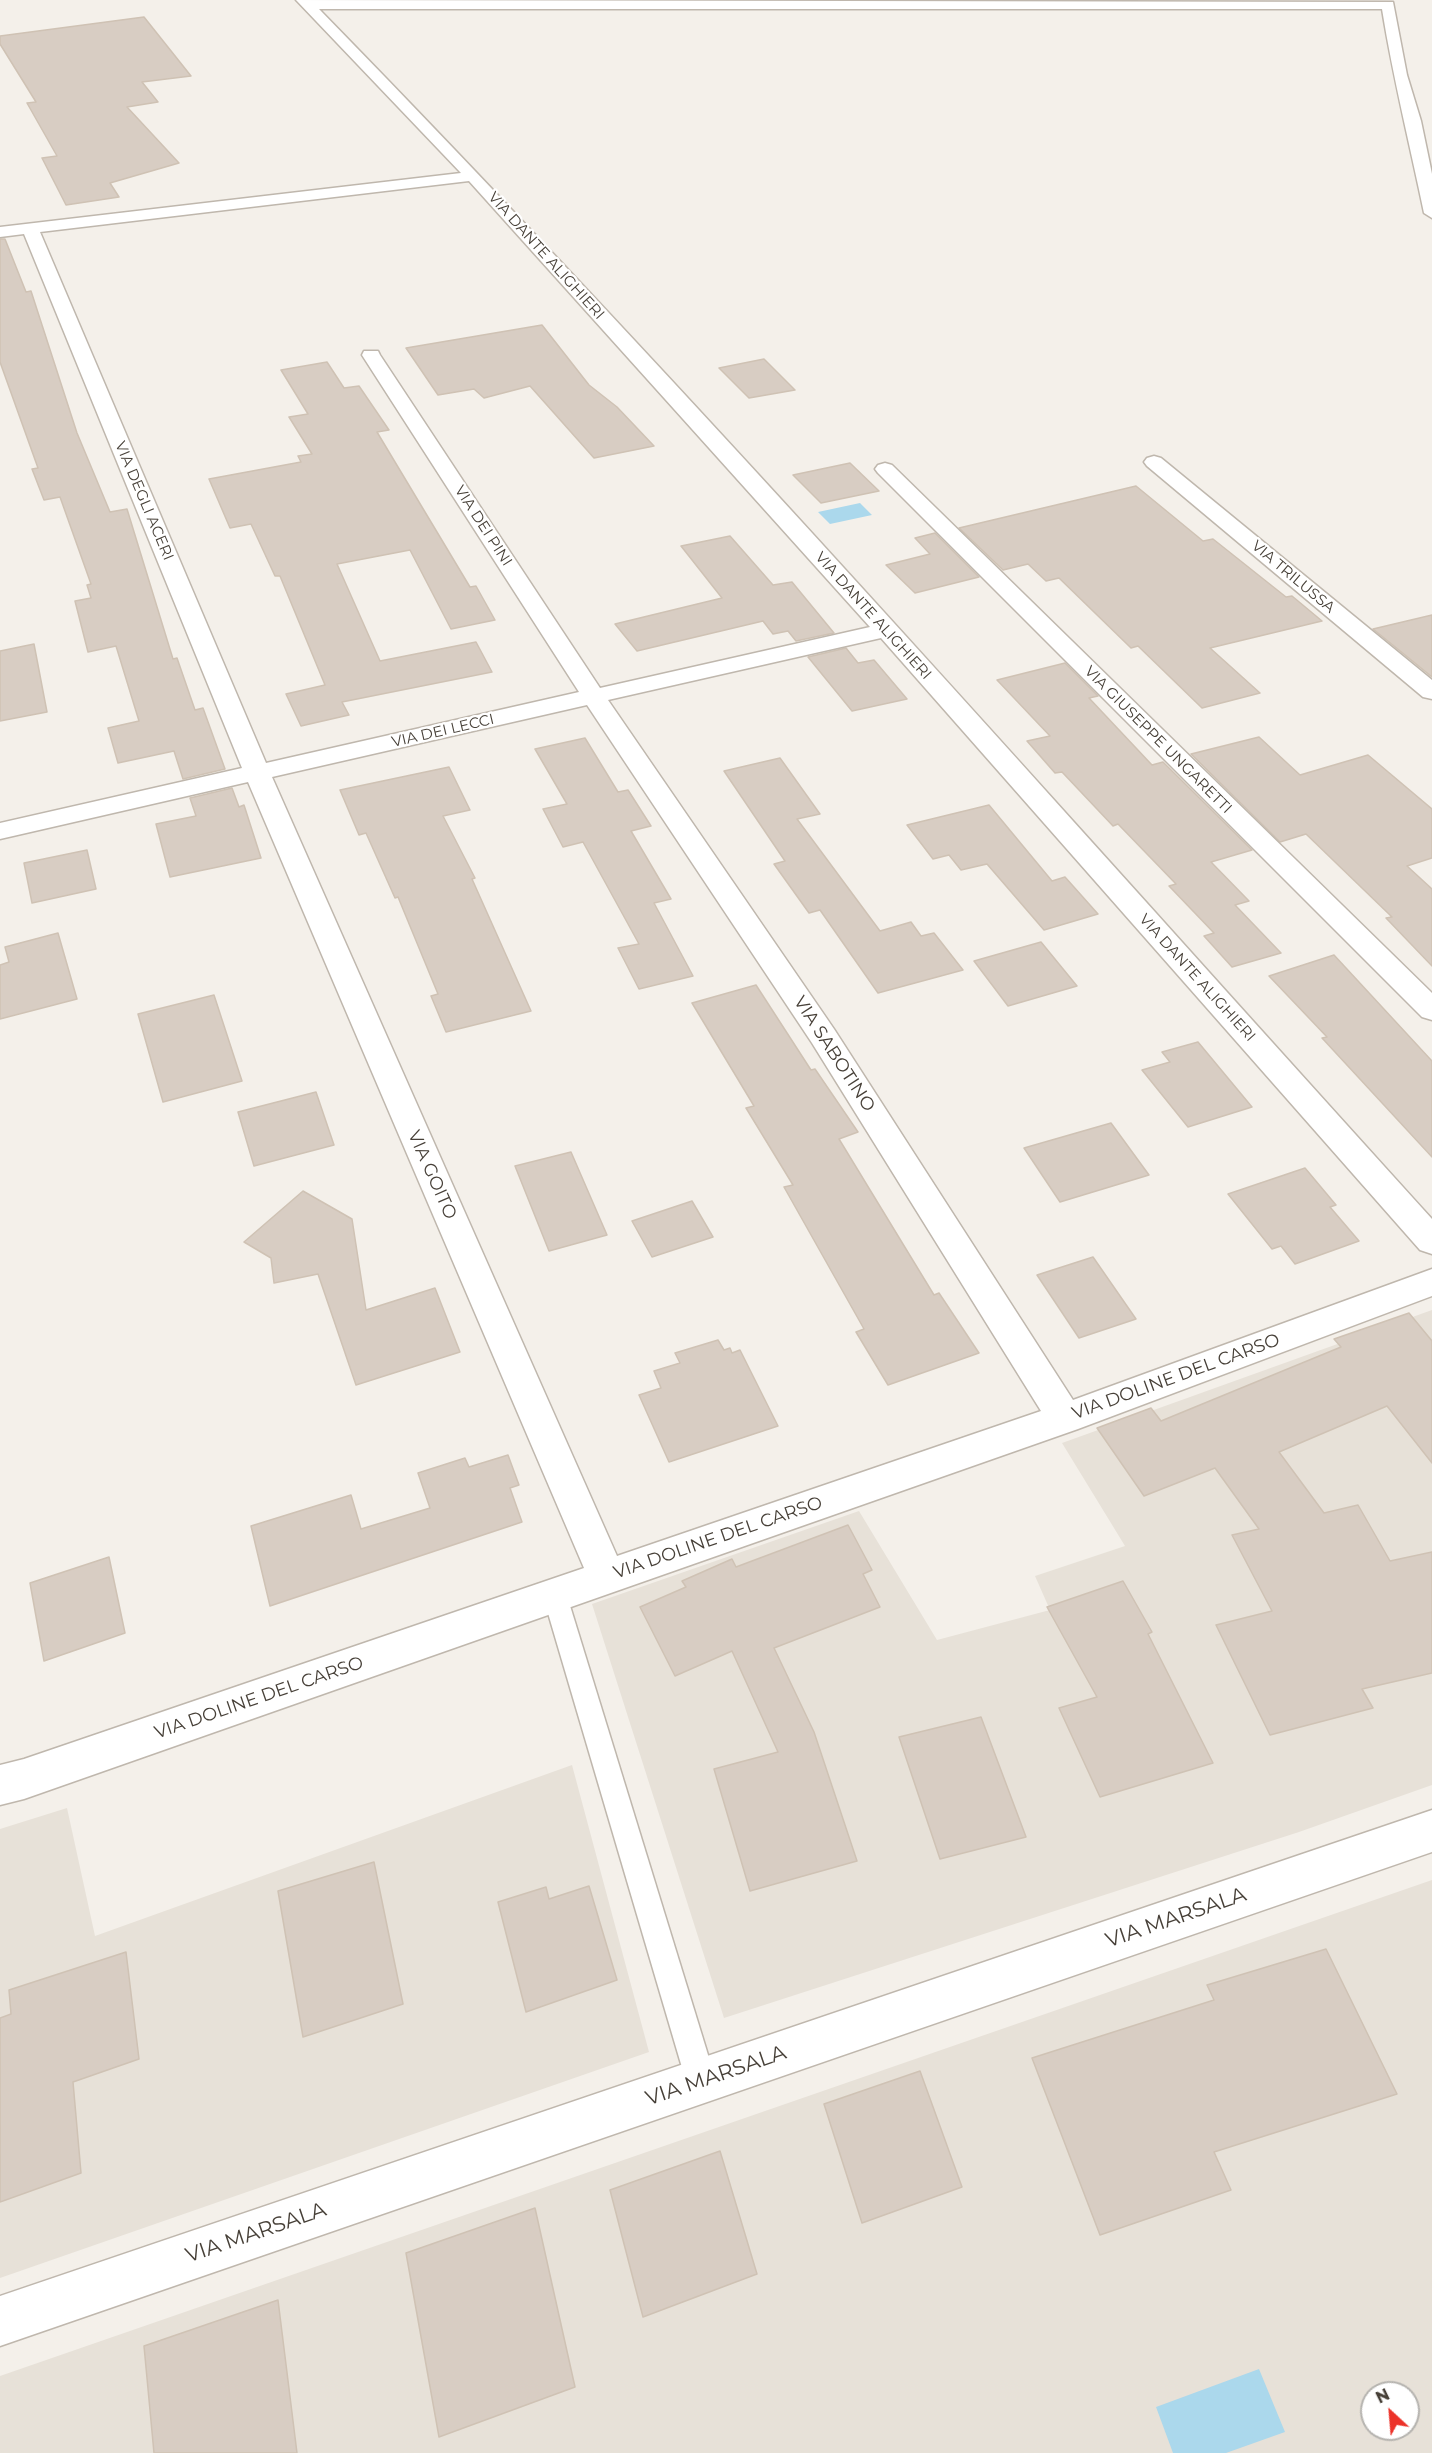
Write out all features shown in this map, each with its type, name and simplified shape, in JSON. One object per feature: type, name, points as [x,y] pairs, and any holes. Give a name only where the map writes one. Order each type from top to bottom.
[{"type":"street","points":[[305,2],[1394,3],[1400,75],[1413,121],[1432,213]]},
{"type":"street","name":"VIA DANTE ALIGHIERI","points":[[305,2],[473,176],[1421,1212],[1432,1241]]},
{"type":"street","points":[[0,232],[473,176]]},
{"type":"street","name":"VIA DEGLI ACERI","points":[[30,228],[257,773]]},
{"type":"street","name":"VIA DEI PINI","points":[[372,356],[594,697]]},
{"type":"street","name":"VIA TRILUSSA","points":[[1154,462],[1432,692]]},
{"type":"street","name":"VIA GIUSEPPE UNGARETTI","points":[[885,470],[1432,1010]]},
{"type":"street","name":"VIA DEI LECCI","points":[[0,831],[886,630]]},
{"type":"street","name":"VIA SABOTINO","points":[[594,697],[823,1036],[1065,1418]]},
{"type":"street","name":"VIA GOITO","points":[[257,773],[607,1577]]},
{"type":"street","name":"VIA DOLINE DEL CARSO","points":[[0,1785],[24,1779],[1065,1418],[1432,1282]]},
{"type":"street","name":"VIA MARSALA","points":[[0,2321],[1432,1831]]},
{"type":"lane","points":[[555,1596],[701,2081]]},
{"type":"shaded area","points":[[1432,1310],[1432,1785],[1299,1832],[724,2018],[592,1604],[859,1511],[937,1640],[1050,1610],[1035,1576],[1125,1546],[1062,1443]]},
{"type":"shaded area","points":[[572,1765],[649,2052],[0,2278],[0,1829],[67,1808],[95,1936]]},
{"type":"shaded area","points":[[1432,1880],[1432,2453],[0,2453],[0,2376]]},
{"type":"water","points":[[860,503],[872,515],[830,524],[818,512]]},
{"type":"water","points":[[1259,2369],[1285,2432],[1226,2453],[1173,2453],[1156,2407]]},
{"type":"building","points":[[144,17],[191,76],[142,82],[158,102],[127,107],[179,163],[110,183],[119,197],[66,205],[42,158],[57,156],[27,103],[36,102],[0,44],[0,36]]},
{"type":"building","points":[[0,239],[5,239],[26,292],[31,291],[77,433],[110,512],[127,509],[173,659],[177,658],[195,710],[203,708],[225,769],[183,779],[174,751],[118,763],[108,728],[139,721],[116,646],[88,652],[75,601],[91,598],[87,585],[91,584],[60,497],[44,500],[32,469],[38,468],[0,362]]},
{"type":"building","points":[[542,325],[589,385],[617,407],[654,446],[594,458],[530,386],[484,398],[474,389],[438,395],[406,348]]},
{"type":"building","points":[[764,359],[795,390],[749,398],[719,368]]},
{"type":"building","points":[[327,362],[344,388],[359,386],[389,430],[377,432],[470,587],[476,586],[495,620],[451,629],[410,550],[337,564],[380,661],[476,642],[492,672],[342,702],[349,715],[301,726],[286,694],[325,685],[280,576],[275,576],[251,524],[230,528],[209,479],[301,462],[298,456],[312,454],[289,417],[308,414],[281,370]]},
{"type":"building","points":[[850,463],[879,491],[821,503],[793,475]]},
{"type":"building","points":[[1136,486],[1203,541],[1213,539],[1286,597],[1292,596],[1322,621],[1210,648],[1260,693],[1202,708],[1138,646],[1131,648],[1059,578],[1046,581],[1028,564],[1003,570],[959,528]]},
{"type":"building","points":[[935,533],[979,577],[915,593],[886,565],[930,554],[915,538]]},
{"type":"building","points":[[730,536],[773,585],[792,582],[834,633],[796,641],[788,631],[773,634],[763,621],[637,651],[615,624],[722,598],[681,546]]},
{"type":"building","points":[[1432,615],[1432,677],[1373,629]]},
{"type":"building","points":[[34,644],[47,712],[0,721],[0,651]]},
{"type":"building","points":[[846,648],[858,663],[874,660],[907,699],[852,711],[808,657]]},
{"type":"building","points":[[1065,663],[1098,696],[1089,698],[1152,765],[1163,762],[1252,850],[1211,862],[1249,901],[1235,905],[1281,953],[1232,967],[1204,936],[1214,933],[1169,886],[1176,884],[1118,824],[1113,826],[1062,772],[1055,773],[1027,741],[1050,736],[997,680]]},
{"type":"building","points":[[1259,737],[1300,775],[1368,755],[1432,809],[1432,858],[1407,866],[1432,889],[1432,966],[1386,918],[1392,917],[1306,834],[1280,842],[1191,754]]},
{"type":"building","points":[[585,738],[618,792],[628,790],[651,826],[631,831],[671,899],[654,903],[693,976],[639,989],[618,948],[639,944],[583,842],[563,847],[543,809],[567,804],[535,749]]},
{"type":"building","points":[[780,758],[820,814],[797,819],[880,931],[911,922],[921,936],[934,933],[963,970],[878,993],[820,910],[809,913],[774,864],[785,861],[724,771]]},
{"type":"building","points":[[449,767],[470,810],[443,816],[475,878],[472,879],[531,1011],[446,1032],[431,996],[438,994],[398,897],[395,898],[366,833],[359,835],[340,790]]},
{"type":"building","points":[[232,788],[239,807],[244,805],[261,858],[170,877],[156,824],[196,816],[190,798]]},
{"type":"building","points":[[989,805],[1052,881],[1065,877],[1098,914],[1044,930],[987,864],[961,870],[949,855],[933,859],[907,825]]},
{"type":"building","points":[[87,850],[96,889],[32,903],[24,863]]},
{"type":"building","points":[[58,933],[77,999],[0,1019],[0,965],[9,962],[5,947]]},
{"type":"building","points":[[1041,942],[1077,986],[1008,1006],[974,961]]},
{"type":"building","points":[[1334,955],[1432,1061],[1432,1157],[1322,1038],[1327,1037],[1269,976]]},
{"type":"building","points":[[756,985],[811,1070],[815,1069],[858,1132],[839,1139],[934,1295],[939,1293],[979,1353],[888,1385],[856,1332],[864,1329],[784,1187],[793,1185],[746,1108],[754,1106],[692,1003]]},
{"type":"building","points":[[214,995],[242,1081],[163,1102],[138,1014]]},
{"type":"building","points":[[1198,1042],[1252,1107],[1188,1127],[1142,1070],[1170,1062],[1162,1052]]},
{"type":"building","points":[[316,1092],[334,1145],[254,1166],[238,1112]]},
{"type":"building","points":[[1111,1123],[1149,1175],[1060,1202],[1024,1148]]},
{"type":"building","points":[[571,1152],[607,1235],[549,1251],[515,1166]]},
{"type":"building","points":[[1305,1168],[1336,1205],[1330,1207],[1359,1241],[1295,1264],[1281,1246],[1272,1249],[1228,1194]]},
{"type":"building","points":[[303,1191],[352,1219],[366,1310],[435,1288],[460,1352],[356,1385],[318,1274],[274,1283],[271,1258],[244,1242]]},
{"type":"building","points":[[692,1201],[713,1237],[652,1257],[632,1221]]},
{"type":"building","points":[[1093,1257],[1136,1319],[1079,1338],[1037,1275]]},
{"type":"building","points":[[1409,1313],[1432,1341],[1432,1463],[1387,1406],[1279,1452],[1324,1513],[1358,1505],[1390,1561],[1432,1552],[1432,1673],[1362,1689],[1373,1708],[1270,1735],[1216,1625],[1272,1611],[1232,1535],[1259,1529],[1215,1468],[1144,1496],[1097,1428],[1151,1408],[1161,1421],[1341,1347],[1334,1339]]},
{"type":"building","points":[[718,1340],[724,1350],[730,1348],[732,1353],[740,1350],[778,1426],[669,1462],[639,1395],[661,1388],[654,1371],[680,1363],[675,1353]]},
{"type":"building","points":[[508,1455],[519,1485],[510,1488],[522,1522],[270,1606],[251,1526],[351,1495],[361,1529],[430,1508],[418,1473],[465,1458],[469,1467]]},
{"type":"building","points":[[848,1525],[872,1570],[863,1574],[880,1607],[774,1648],[814,1732],[857,1861],[750,1891],[714,1769],[778,1752],[732,1651],[675,1676],[640,1607],[686,1587],[682,1581],[732,1559],[736,1567]]},
{"type":"building","points":[[109,1557],[125,1633],[44,1661],[30,1583]]},
{"type":"building","points":[[1123,1581],[1152,1632],[1148,1634],[1213,1763],[1100,1797],[1059,1708],[1097,1697],[1047,1607]]},
{"type":"building","points":[[981,1717],[1026,1837],[940,1859],[899,1737]]},
{"type":"building","points":[[374,1862],[403,2004],[303,2037],[278,1891]]},
{"type":"building","points":[[589,1886],[617,1980],[526,2012],[498,1902],[546,1887],[549,1899]]},
{"type":"building","points":[[1326,1949],[1397,2094],[1214,2152],[1231,2190],[1100,2235],[1032,2058],[1214,2000],[1207,1985]]},
{"type":"building","points":[[126,1952],[139,2059],[73,2082],[81,2173],[0,2202],[0,2018],[11,2014],[9,1990]]},
{"type":"building","points":[[920,2071],[962,2187],[862,2223],[824,2104]]},
{"type":"building","points":[[720,2151],[757,2274],[643,2317],[610,2190]]},
{"type":"building","points":[[535,2208],[575,2387],[439,2437],[406,2253]]},
{"type":"building","points":[[278,2300],[297,2453],[154,2453],[144,2346]]}]
